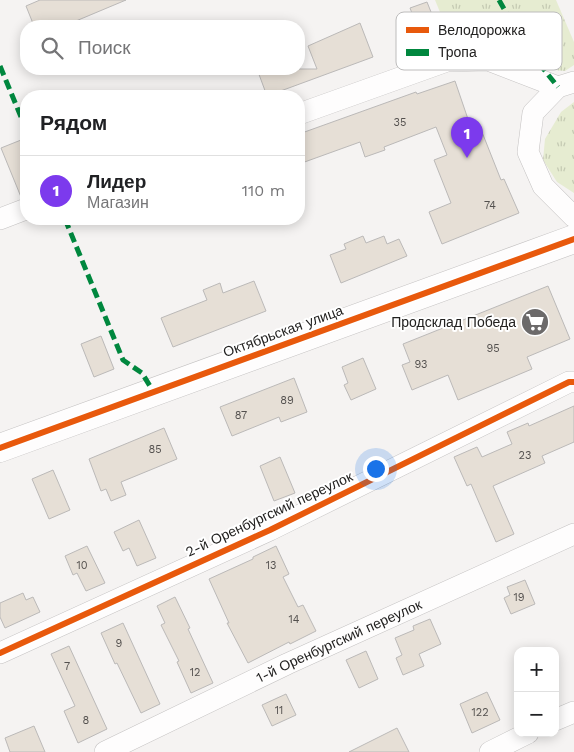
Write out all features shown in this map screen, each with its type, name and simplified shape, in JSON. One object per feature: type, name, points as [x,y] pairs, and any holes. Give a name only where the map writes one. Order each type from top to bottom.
[{"type":"street","points":[[305,112],[422,70]]},
{"type":"street","points":[[519,70],[566,85]]},
{"type":"street","points":[[566,85],[533,113],[528,152],[543,186],[574,217]]},
{"type":"street","points":[[0,219],[20,211]]},
{"type":"street","name":"Октябрьская улица","points":[[0,448],[574,239]]},
{"type":"street","name":"2-й Оренбургский переулок","points":[[0,653],[270,530],[568,382],[574,382]]},
{"type":"street","name":"1-й Оренбургский переулок","points":[[105,752],[287,664],[574,534]]},
{"type":"street","points":[[559,718],[574,712]]},
{"type":"street","points":[[490,752],[520,737]]},
{"type":"green space","points":[[435,0],[556,0],[561,12],[440,12]]},
{"type":"green space","points":[[562,14],[574,42],[574,65],[565,71],[554,70],[562,70]]},
{"type":"green space","points":[[574,102],[574,193],[557,182],[543,160],[545,139],[561,112]]},
{"type":"building","points":[[40,0],[126,0],[78,20],[32,20],[26,6]]},
{"type":"building","points":[[427,2],[431,12],[412,12],[410,8]]},
{"type":"building","points":[[360,23],[373,57],[283,90],[265,90],[259,75],[305,75],[305,69],[317,69],[308,46]]},
{"type":"building","points":[[455,81],[470,125],[478,122],[501,180],[504,179],[519,213],[442,244],[429,212],[451,203],[434,160],[447,155],[436,127],[384,147],[385,150],[365,157],[360,142],[305,162],[305,132],[416,92],[417,94]]},
{"type":"building","points":[[20,140],[20,195],[1,148]]},
{"type":"building","points":[[363,236],[366,243],[384,236],[387,244],[399,239],[407,256],[341,283],[330,255],[346,249],[344,244]]},
{"type":"building","points":[[254,281],[266,311],[173,347],[161,318],[207,300],[203,290],[220,283],[223,293]]},
{"type":"building","points":[[548,286],[570,339],[527,357],[532,369],[458,400],[448,375],[412,390],[402,365],[410,362],[403,344]]},
{"type":"building","points":[[101,336],[114,369],[94,377],[81,344]]},
{"type":"building","points":[[363,358],[376,389],[351,400],[344,385],[348,383],[342,367]]},
{"type":"building","points":[[294,378],[307,412],[281,422],[279,417],[232,436],[220,407]]},
{"type":"building","points":[[574,406],[574,442],[542,456],[545,463],[493,486],[514,534],[496,542],[471,484],[467,486],[454,457],[477,447],[482,457],[512,444],[507,432],[528,423],[529,426]]},
{"type":"building","points":[[164,428],[177,459],[121,482],[126,495],[111,501],[106,489],[101,491],[89,459]]},
{"type":"building","points":[[280,457],[295,493],[274,501],[260,466]]},
{"type":"building","points":[[53,470],[70,510],[49,519],[32,479]]},
{"type":"building","points":[[139,520],[156,558],[137,566],[129,548],[123,551],[114,532]]},
{"type":"building","points":[[87,546],[105,583],[86,591],[77,573],[73,575],[65,556]]},
{"type":"building","points":[[276,546],[289,574],[283,577],[298,607],[303,605],[316,631],[290,644],[289,642],[248,663],[227,623],[229,623],[209,579]]},
{"type":"building","points":[[525,580],[535,604],[511,614],[504,598],[510,595],[507,587]]},
{"type":"building","points":[[23,593],[26,600],[33,597],[40,612],[5,628],[0,617],[0,603]]},
{"type":"building","points":[[175,597],[213,683],[191,693],[177,662],[179,661],[161,625],[165,623],[157,606]]},
{"type":"building","points":[[430,619],[441,644],[419,654],[424,666],[403,675],[396,658],[402,655],[395,638],[414,630],[413,626]]},
{"type":"building","points":[[123,623],[160,704],[141,713],[101,633]]},
{"type":"building","points":[[69,646],[107,729],[78,743],[64,711],[75,706],[51,654]]},
{"type":"building","points":[[366,651],[378,679],[359,688],[346,660]]},
{"type":"building","points":[[487,692],[500,720],[472,733],[460,704]]},
{"type":"building","points":[[286,694],[296,715],[272,726],[262,705]]},
{"type":"building","points":[[34,726],[45,752],[10,752],[5,738]]},
{"type":"building","points":[[397,728],[409,752],[349,752]]},
{"type":"marked path","points":[[499,0],[506,12]]},
{"type":"marked path","points":[[0,66],[20,114]]},
{"type":"marked path","points":[[544,70],[558,87]]},
{"type":"marked path","points":[[67,225],[123,360],[142,373],[153,391]]},
{"type":"cycle path","points":[[0,448],[574,239]]},
{"type":"cycle path","points":[[0,653],[270,530],[569,382],[574,382]]},
{"type":"place","name":"Лидер","points":[[467,158]]},
{"type":"place","name":"Продсклад Победа","points":[[535,322]]}]
